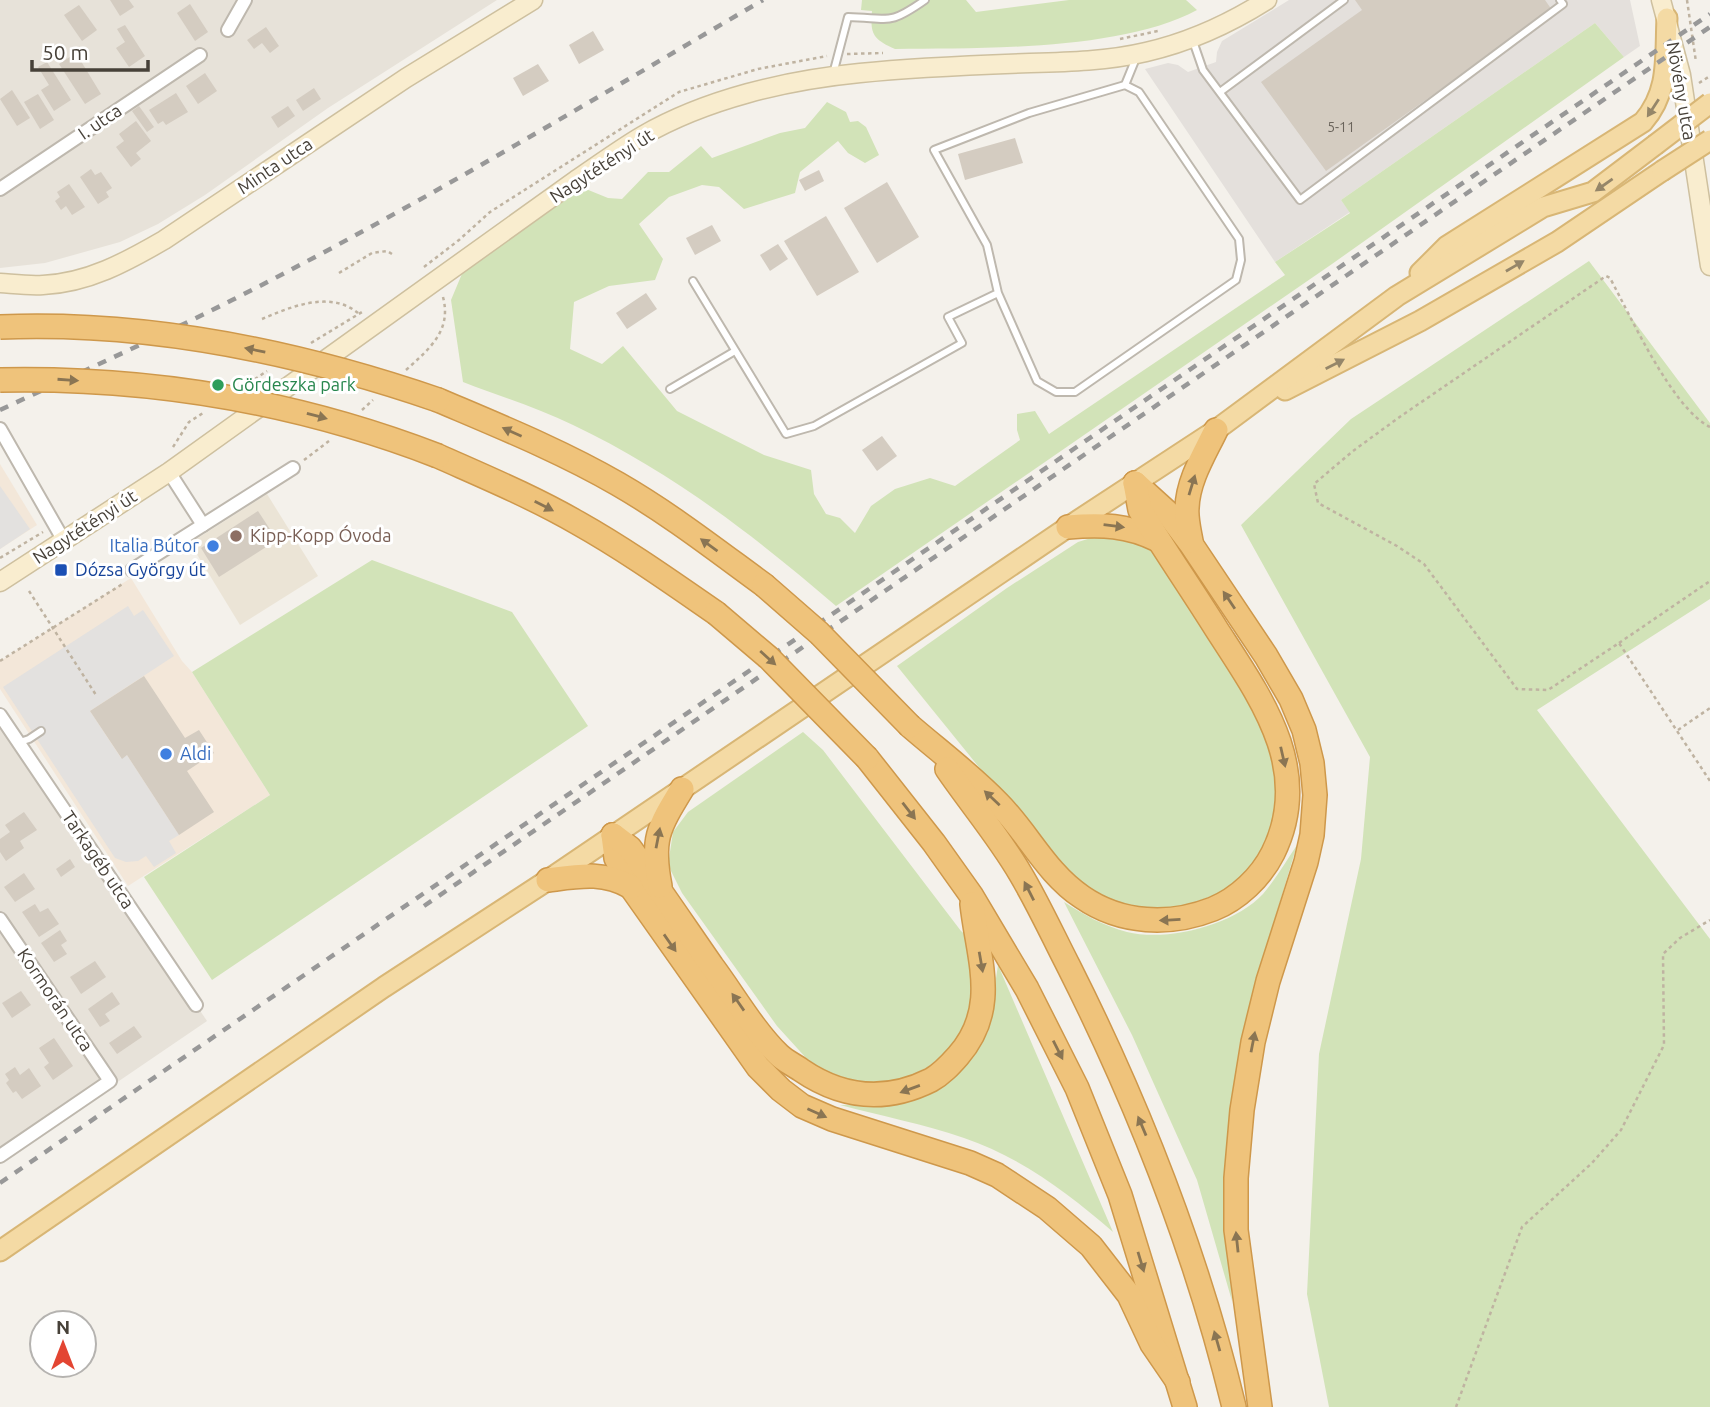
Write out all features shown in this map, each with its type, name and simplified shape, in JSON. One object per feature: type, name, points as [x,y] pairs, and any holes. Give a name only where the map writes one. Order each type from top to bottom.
[{"type":"highway","points":[[0,327],[134,331],[199,340],[300,359],[439,400],[538,443],[618,484],[663,511],[764,585],[819,632],[943,764],[1020,873],[1094,1018],[1166,1183],[1207,1306],[1234,1407]]},
{"type":"highway","points":[[0,380],[58,379],[152,386],[238,399],[340,422],[438,456],[578,523],[716,613],[769,658],[867,758],[934,843],[971,894],[1027,989],[1077,1088],[1120,1195],[1185,1407]]},
{"type":"highway","points":[[1191,544],[1186,510],[1189,490],[1223,424]]},
{"type":"highway","points":[[910,726],[999,804],[1039,856],[1082,898],[1116,914],[1142,920],[1167,921],[1190,918],[1223,905],[1245,890],[1267,866],[1279,841],[1286,818],[1288,787],[1285,761],[1276,729],[1259,694],[1140,510],[1135,483]]},
{"type":"highway","points":[[1135,483],[1167,512],[1266,656],[1304,730],[1312,763],[1315,795],[1312,835],[1268,981],[1253,1042],[1242,1110],[1236,1178],[1236,1230],[1260,1407]]},
{"type":"highway","points":[[1068,527],[1102,524],[1127,527],[1158,540]]},
{"type":"highway","points":[[661,893],[656,864],[656,841],[665,815],[682,789]]},
{"type":"highway","points":[[613,835],[630,848],[747,1015],[779,1056],[819,1083],[852,1093],[898,1093],[938,1076],[964,1049],[974,1033],[984,995],[983,966],[975,934],[971,894]]},
{"type":"highway","points":[[613,835],[616,858],[631,887],[751,1057],[780,1090],[802,1106],[832,1119],[970,1163],[997,1175],[1047,1208],[1091,1246],[1129,1294],[1152,1344],[1178,1382]]},
{"type":"highway","points":[[548,880],[595,876],[615,878],[631,887]]},
{"type":"main road","name":"Minta utca","points":[[0,283],[43,285],[79,279],[111,269],[164,240],[406,78],[533,0]]},
{"type":"main road","name":"Nagytétényi út","points":[[0,582],[169,472],[576,180],[643,135],[719,103],[832,76],[923,67],[1077,61],[1138,54],[1192,39],[1267,0]]},
{"type":"main road","points":[[1397,296],[1447,246],[1643,122],[1659,101],[1663,84],[1664,9]]},
{"type":"main road","name":"Növény utca","points":[[1664,9],[1681,75],[1710,266]]},
{"type":"main road","points":[[0,1251],[384,987],[548,880],[1223,424],[1397,296],[1543,207],[1593,192],[1710,103]]},
{"type":"main road","points":[[1223,424],[1420,321],[1557,242],[1710,140]]},
{"type":"main road","points":[[0,289],[43,285]]},
{"type":"street","points":[[228,30],[245,0]]},
{"type":"street","name":"I. utca","points":[[0,189],[200,55]]},
{"type":"street","points":[[0,429],[64,541]]},
{"type":"street","points":[[132,570],[293,468]]},
{"type":"street","points":[[169,472],[203,525]]},
{"type":"street","name":"Tarkagéb utca","points":[[0,715],[196,1006]]},
{"type":"street","name":"Kormorán utca","points":[[0,919],[110,1081],[0,1156]]},
{"type":"lane","points":[[832,76],[848,17],[890,20],[903,15],[925,0]]},
{"type":"lane","points":[[1220,92],[1344,0]]},
{"type":"lane","points":[[1192,39],[1203,70],[1300,200],[1563,4],[1560,0]]},
{"type":"lane","points":[[1125,85],[1138,54]]},
{"type":"lane","points":[[1125,85],[1139,92],[1239,239],[1241,260],[1236,280],[1075,392],[1056,392],[1037,381],[998,293],[986,245],[934,150],[1029,113],[1125,85]]},
{"type":"lane","points":[[693,281],[786,434],[814,426],[962,344],[948,317],[998,293]]},
{"type":"lane","points":[[670,389],[735,351]]},
{"type":"lane","points":[[18,742],[41,731]]},
{"type":"path","points":[[1687,0],[1697,69]]},
{"type":"path","points":[[1118,39],[1160,30]]},
{"type":"path","points":[[418,272],[490,212],[679,92],[758,69],[838,54],[892,53]]},
{"type":"path","points":[[1699,83],[1710,76]]},
{"type":"path","points":[[338,273],[372,253],[387,251],[392,254]]},
{"type":"path","points":[[1710,427],[1688,410],[1655,361],[1611,278],[1606,276],[1401,416],[1314,484],[1318,503],[1397,546],[1424,564],[1517,689],[1548,690],[1710,581]]},
{"type":"path","points":[[262,319],[293,306],[315,302],[335,302],[349,306],[359,314]]},
{"type":"path","points":[[309,344],[369,307]]},
{"type":"path","points":[[244,387],[276,365]]},
{"type":"path","points":[[171,451],[189,422],[211,408]]},
{"type":"path","points":[[0,558],[55,525]]},
{"type":"path","points":[[0,661],[131,578],[132,570]]},
{"type":"path","points":[[29,591],[96,695]]},
{"type":"path","points":[[1619,643],[1710,781]]},
{"type":"path","points":[[1677,730],[1710,708]]},
{"type":"path","points":[[1456,1407],[1522,1227],[1592,1163],[1621,1130],[1664,1045],[1663,954],[1680,938],[1710,920]]},
{"type":"shaded area","points":[[0,0],[497,0],[328,108],[205,195],[158,224],[120,242],[45,263],[0,268]]},
{"type":"shaded area","points":[[1289,0],[1630,0],[1640,46],[1624,57],[1595,23],[1341,200],[1350,212],[1275,262],[1145,69],[1168,63],[1178,65],[1188,72],[1216,62],[1222,41]]},
{"type":"shaded area","points":[[0,464],[37,525],[0,549]]},
{"type":"shaded area","points":[[0,486],[30,529],[0,549]]},
{"type":"shaded area","points":[[267,494],[318,576],[240,625],[190,543]]},
{"type":"shaded area","points":[[131,578],[270,795],[128,886],[0,689],[0,661]]},
{"type":"shaded area","points":[[128,606],[134,616],[143,610],[174,656],[90,711],[121,758],[127,755],[179,835],[169,841],[176,853],[154,867],[146,856],[138,861],[126,862],[115,858],[3,687]]},
{"type":"shaded area","points":[[0,715],[207,1021],[0,1162]]},
{"type":"green space","points":[[862,0],[966,0],[976,12],[1069,0],[1186,0],[1197,10],[1166,23],[1091,40],[1008,47],[895,49],[874,35],[872,11],[861,10]]},
{"type":"green space","points":[[1595,23],[1624,57],[1332,264],[836,606],[743,530],[644,463],[560,419],[463,382],[451,300],[464,269],[581,187],[608,198],[622,199],[648,172],[669,172],[701,146],[712,158],[780,133],[805,128],[827,102],[846,112],[850,122],[858,121],[866,127],[879,155],[865,163],[848,153],[838,141],[800,172],[795,193],[744,209],[719,187],[702,185],[669,197],[639,224],[663,259],[655,280],[609,286],[574,302],[570,349],[602,364],[623,346],[677,411],[764,455],[811,470],[814,494],[826,514],[840,518],[855,533],[871,506],[895,489],[930,478],[955,486],[1020,440],[1017,414],[1035,411],[1049,434],[1285,275],[1275,262],[1350,213],[1341,200]]},
{"type":"green space","points":[[1589,261],[1710,423],[1710,599],[1537,710],[1710,939],[1710,1407],[1329,1407],[1307,1294],[1319,1054],[1361,859],[1370,757],[1241,525],[1351,419]]},
{"type":"green space","points":[[1107,533],[1136,539],[1154,552],[1258,717],[1273,755],[1277,793],[1272,830],[1253,870],[1222,892],[1180,908],[1135,911],[1081,887],[1055,861],[897,666],[1007,588],[1078,542]]},
{"type":"green space","points":[[372,560],[512,612],[588,726],[212,980],[144,877],[270,795],[192,672]]},
{"type":"green space","points":[[803,732],[823,750],[961,931],[974,942],[975,969],[969,1013],[953,1046],[928,1067],[900,1081],[870,1084],[833,1076],[807,1059],[777,1026],[682,893],[668,865],[673,832],[688,812]]},
{"type":"green space","points":[[1297,845],[1252,995],[1237,1069],[1226,1215],[1232,1301],[1197,1180],[1132,1035],[1064,902],[1094,920],[1127,932],[1143,935],[1180,933],[1218,922],[1251,905],[1268,888]]},
{"type":"green space","points":[[998,965],[1113,1232],[1043,1178],[985,1146],[934,1128],[840,1105],[882,1105],[929,1094],[962,1067],[988,1032]]},
{"type":"building","points":[[110,0],[129,0],[134,7],[120,16]]},
{"type":"building","points":[[1355,0],[1545,0],[1552,10],[1326,171],[1261,82],[1362,10]]},
{"type":"building","points":[[190,4],[208,32],[195,41],[177,13]]},
{"type":"building","points":[[79,5],[97,30],[82,41],[64,15]]},
{"type":"building","points":[[125,25],[145,56],[129,67],[116,48],[125,42],[117,29]]},
{"type":"building","points":[[266,27],[279,46],[270,53],[262,43],[254,49],[247,40]]},
{"type":"building","points":[[593,31],[604,50],[579,64],[569,45]]},
{"type":"building","points":[[76,53],[101,94],[85,104],[59,64]]},
{"type":"building","points":[[47,62],[71,100],[54,111],[41,90],[49,85],[38,67]]},
{"type":"building","points":[[538,64],[549,81],[523,96],[513,78]]},
{"type":"building","points":[[205,73],[217,91],[198,104],[186,86]]},
{"type":"building","points":[[314,88],[321,99],[303,111],[296,100]]},
{"type":"building","points":[[12,90],[30,118],[17,126],[0,99]]},
{"type":"building","points":[[176,93],[188,112],[166,125],[163,121],[158,124],[149,110]]},
{"type":"building","points":[[38,94],[54,120],[40,129],[24,102]]},
{"type":"building","points":[[139,106],[154,127],[147,132],[132,111]]},
{"type":"building","points":[[288,106],[295,116],[278,128],[271,117]]},
{"type":"building","points":[[136,121],[151,141],[136,153],[141,159],[131,167],[116,147],[124,141],[119,134]]},
{"type":"building","points":[[1015,138],[1023,163],[965,180],[958,154]]},
{"type":"building","points":[[91,169],[95,175],[101,172],[112,188],[106,192],[109,197],[98,204],[80,177]]},
{"type":"building","points":[[819,170],[824,181],[805,191],[799,180]]},
{"type":"building","points":[[887,182],[919,237],[877,263],[844,208]]},
{"type":"building","points":[[69,184],[85,207],[72,215],[66,206],[61,210],[55,201],[60,197],[57,192]]},
{"type":"building","points":[[826,216],[859,272],[817,296],[784,241]]},
{"type":"building","points":[[712,225],[721,241],[695,255],[686,238]]},
{"type":"building","points":[[778,244],[788,259],[770,271],[760,255]]},
{"type":"building","points":[[646,293],[657,309],[627,329],[616,313]]},
{"type":"building","points":[[882,436],[897,456],[877,471],[862,450]]},
{"type":"building","points":[[258,511],[277,540],[219,577],[201,548]]},
{"type":"building","name":"Aldi","points":[[144,676],[185,738],[199,730],[214,753],[187,771],[214,812],[179,835],[127,755],[122,759],[90,711]]},
{"type":"building","points":[[24,812],[37,830],[20,841],[24,848],[6,861],[0,852],[0,839],[10,832],[5,825]]},
{"type":"building","points":[[70,859],[75,867],[61,877],[56,869]]},
{"type":"building","points":[[24,873],[35,889],[15,902],[4,887]]},
{"type":"building","points":[[35,904],[40,912],[48,908],[59,924],[39,937],[22,912]]},
{"type":"building","points":[[60,930],[67,941],[61,945],[67,954],[54,962],[41,943]]},
{"type":"building","points":[[95,961],[106,977],[81,994],[70,977]]},
{"type":"building","points":[[21,991],[31,1005],[12,1018],[2,1003]]},
{"type":"building","points":[[112,992],[120,1004],[105,1014],[110,1021],[100,1027],[88,1009]]},
{"type":"building","points":[[134,1026],[142,1037],[117,1054],[109,1043]]},
{"type":"building","points":[[54,1038],[73,1066],[53,1080],[44,1067],[49,1063],[39,1048]]},
{"type":"building","points":[[15,1067],[20,1075],[29,1068],[41,1086],[22,1099],[16,1091],[13,1093],[6,1083],[9,1080],[5,1074]]},
{"type":"railway","points":[[0,410],[192,320],[337,245],[763,0]]},
{"type":"railway","points":[[0,1183],[1710,14]]},
{"type":"railway","points":[[424,906],[1710,27]]},
{"type":"place","name":"Gördeszka park","points":[[218,385]]},
{"type":"place","name":"Kipp-Kopp Óvoda","points":[[236,536]]},
{"type":"place","name":"Italia Bútor","points":[[213,546]]},
{"type":"place","name":"Dózsa György út","points":[[61,570]]},
{"type":"place","name":"Aldi","points":[[166,754]]}]
